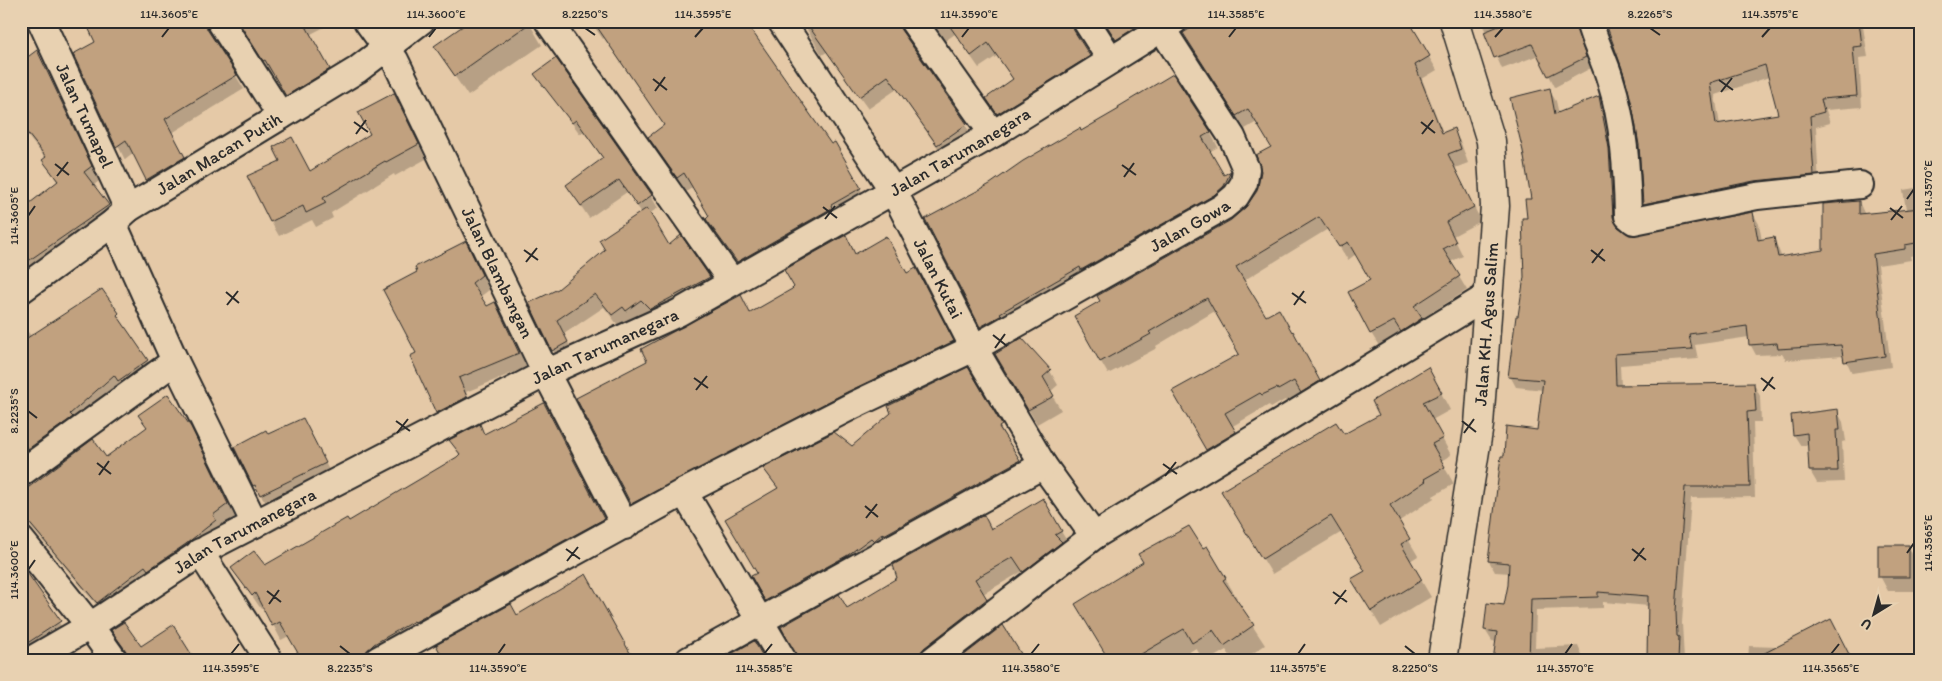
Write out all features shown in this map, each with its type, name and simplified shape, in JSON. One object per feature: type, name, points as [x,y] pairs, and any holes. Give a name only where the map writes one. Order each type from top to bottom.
[{"type":"street","name":"Jalan Tumapel","points":[[41,21],[120,216],[175,361],[255,524]]},
{"type":"street","points":[[220,21],[281,116]]},
{"type":"street","name":"Jalan Blambangan","points":[[367,21],[385,49],[395,60],[546,373],[624,526]]},
{"type":"street","name":"Jalan Macan Putih","points":[[21,290],[120,216],[357,70],[421,21]]},
{"type":"street","points":[[548,21],[732,282]]},
{"type":"street","name":"Jalan Kutai","points":[[781,21],[894,192],[974,348],[1043,465],[1094,536]]},
{"type":"street","points":[[913,21],[993,134]]},
{"type":"street","points":[[1086,21],[1111,60]]},
{"type":"street","name":"Jalan KH. Agus Salim","points":[[1442,660],[1479,426],[1486,297],[1494,206],[1491,141],[1454,21]]},
{"type":"street","points":[[1589,21],[1611,80],[1624,147],[1628,216],[1634,222],[1757,196],[1860,185]]},
{"type":"street","name":"Jalan Tarumanegara","points":[[31,660],[90,626],[200,552],[546,373],[678,313],[894,192],[993,134],[1168,25]]},
{"type":"street","name":"Jalan Gowa","points":[[378,660],[684,492],[854,405],[974,348],[1223,207],[1236,196],[1244,182],[1246,169],[1232,137],[1168,25]]},
{"type":"street","points":[[933,660],[1094,536],[1486,297]]},
{"type":"street","points":[[21,473],[175,361]]},
{"type":"street","points":[[689,660],[1043,465]]},
{"type":"street","points":[[684,492],[783,660]]},
{"type":"street","points":[[21,540],[90,626],[114,660]]},
{"type":"street","points":[[200,552],[268,660]]},
{"type":"building","points":[[85,21],[205,21],[207,29],[237,75],[165,119],[185,157],[146,180],[126,140],[116,147],[73,54],[95,42]]},
{"type":"building","points":[[238,21],[303,21],[330,69],[286,96],[265,60],[263,61]]},
{"type":"building","points":[[470,21],[533,21],[455,76],[434,46]]},
{"type":"building","points":[[593,21],[745,21],[831,144],[835,142],[861,188],[831,205],[832,208],[737,262],[706,219],[709,216],[684,173],[677,178],[648,137],[664,125]]},
{"type":"building","points":[[805,21],[898,21],[901,30],[967,124],[937,145],[888,76],[859,97]]},
{"type":"building","points":[[932,21],[946,21],[936,28]]},
{"type":"building","points":[[946,21],[1071,21],[1073,29],[1090,56],[997,114],[986,98],[1013,79],[988,43],[971,56]]},
{"type":"building","points":[[1104,21],[1145,21],[1116,40]]},
{"type":"building","points":[[1202,21],[1409,21],[1430,56],[1415,65],[1442,133],[1454,128],[1461,149],[1448,154],[1474,207],[1446,222],[1456,242],[1443,249],[1460,276],[1414,306],[1422,318],[1401,332],[1394,321],[1370,334],[1348,292],[1370,280],[1348,242],[1339,247],[1319,217],[1236,267],[1266,316],[1279,309],[1320,381],[1301,393],[1294,381],[1278,390],[1277,388],[1262,395],[1260,393],[1225,413],[1236,432],[1206,450],[1172,391],[1239,354],[1207,298],[1149,332],[1151,334],[1100,362],[1074,316],[1100,301],[1097,296],[1231,220],[1246,207],[1257,191],[1261,171],[1256,155],[1271,147],[1248,109],[1236,116],[1183,33]]},
{"type":"building","points":[[1511,21],[1574,21],[1586,57],[1548,76],[1532,44],[1494,58],[1484,32]]},
{"type":"building","points":[[1605,21],[1859,21],[1862,46],[1853,47],[1857,96],[1821,99],[1824,112],[1810,116],[1814,175],[1754,181],[1643,204],[1639,145],[1624,74]],"holes":[[[1765,65],[1778,114],[1716,124],[1710,83]]]},
{"type":"building","points":[[37,50],[92,166],[84,172],[109,205],[21,266],[21,210],[58,181],[42,160],[46,157],[21,125],[21,62]]},
{"type":"building","points":[[556,58],[652,195],[637,206],[619,180],[581,206],[566,185],[603,158],[576,120],[572,123],[534,74]]},
{"type":"building","points":[[1173,74],[1211,132],[1202,137],[1224,175],[1231,171],[1224,186],[1214,195],[1081,270],[1080,267],[1000,313],[1002,315],[980,327],[925,219],[990,184],[1023,161],[1080,128],[1081,131],[1119,109],[1118,107]]},
{"type":"building","points":[[1550,88],[1555,114],[1599,96],[1609,148],[1613,217],[1618,227],[1630,235],[1753,212],[1758,240],[1774,237],[1778,257],[1823,250],[1823,204],[1859,201],[1859,214],[1921,208],[1921,242],[1905,245],[1905,249],[1873,254],[1885,356],[1844,362],[1841,345],[1778,349],[1777,343],[1749,345],[1747,326],[1689,334],[1692,349],[1615,354],[1616,385],[1754,383],[1756,411],[1747,412],[1750,487],[1685,487],[1676,611],[1677,636],[1679,637],[1678,660],[1647,660],[1648,596],[1598,592],[1598,597],[1531,599],[1529,660],[1493,660],[1497,632],[1484,630],[1487,603],[1504,605],[1508,585],[1509,563],[1488,561],[1501,456],[1504,456],[1506,426],[1537,430],[1543,380],[1508,377],[1516,316],[1518,316],[1524,277],[1522,218],[1527,218],[1525,199],[1531,199],[1523,151],[1510,98]]},
{"type":"building","points":[[394,93],[419,144],[385,161],[323,198],[326,203],[306,213],[303,206],[270,222],[247,176],[280,161],[273,147],[292,137],[310,171],[370,134],[358,112]]},
{"type":"building","points":[[647,208],[669,245],[681,235],[710,277],[650,309],[641,300],[626,311],[623,307],[612,315],[595,294],[557,320],[568,342],[552,351],[529,303],[558,289],[605,250],[599,240]]},
{"type":"building","points":[[846,235],[855,254],[886,236],[907,273],[916,268],[954,341],[847,392],[631,504],[576,398],[647,361],[641,349],[741,295],[750,313],[792,289],[794,287],[784,270]]},
{"type":"building","points":[[466,241],[482,275],[472,283],[487,306],[495,302],[519,353],[459,378],[467,397],[436,413],[410,356],[416,353],[383,290],[417,272],[415,267]]},
{"type":"building","points":[[102,289],[119,313],[117,315],[148,360],[118,381],[114,375],[70,414],[73,417],[28,449],[21,441],[21,342]]},
{"type":"building","points":[[1022,338],[1051,370],[1043,377],[1054,396],[1028,410],[995,354]]},
{"type":"building","points":[[968,367],[1002,425],[999,427],[1020,460],[884,535],[883,533],[874,541],[871,538],[848,555],[765,601],[751,576],[757,573],[725,519],[778,488],[763,468],[834,432],[852,446],[891,413],[888,406]]},
{"type":"building","points":[[1428,367],[1442,393],[1423,402],[1443,438],[1432,444],[1445,467],[1424,479],[1426,481],[1390,505],[1410,539],[1401,544],[1422,580],[1371,611],[1351,579],[1365,571],[1331,516],[1262,559],[1221,491],[1336,422],[1344,434],[1379,415],[1372,401]]},
{"type":"building","points":[[168,394],[191,427],[228,504],[213,515],[216,520],[186,544],[148,570],[145,566],[97,603],[21,513],[21,493],[93,439],[106,457],[147,427],[138,415]]},
{"type":"building","points":[[544,403],[604,519],[414,621],[374,644],[365,653],[353,660],[302,660],[280,622],[272,626],[255,593],[252,596],[231,568],[254,551],[265,565],[347,518],[349,521],[457,457],[460,454],[449,440],[480,424],[484,434]]},
{"type":"building","points":[[1838,409],[1840,430],[1836,430],[1838,471],[1809,471],[1807,433],[1793,435],[1791,415]]},
{"type":"building","points":[[303,418],[326,463],[260,495],[255,485],[253,486],[234,447],[266,430],[268,434]]},
{"type":"building","points":[[1043,498],[1062,531],[1055,535],[1062,542],[1023,572],[1013,557],[975,579],[987,599],[924,648],[918,660],[798,660],[781,627],[839,594],[847,608],[897,578],[893,565],[984,515],[991,529]]},
{"type":"building","points":[[1189,526],[1203,548],[1207,546],[1226,578],[1223,580],[1254,625],[1224,646],[1213,630],[1192,643],[1184,629],[1131,660],[1109,660],[1075,604],[1143,562],[1138,554]]},
{"type":"building","points":[[1878,545],[1909,545],[1909,577],[1878,577]]},
{"type":"building","points":[[21,564],[61,621],[29,642],[21,632]]},
{"type":"building","points":[[586,574],[634,660],[444,660],[436,645],[511,604],[517,615]]},
{"type":"building","points":[[1831,619],[1852,660],[1751,660]]},
{"type":"building","points":[[124,622],[141,646],[173,625],[195,660],[129,660],[126,651],[111,630]]},
{"type":"building","points":[[1003,625],[1025,660],[958,660]]},
{"type":"building","points":[[754,641],[765,660],[721,660]]}]
